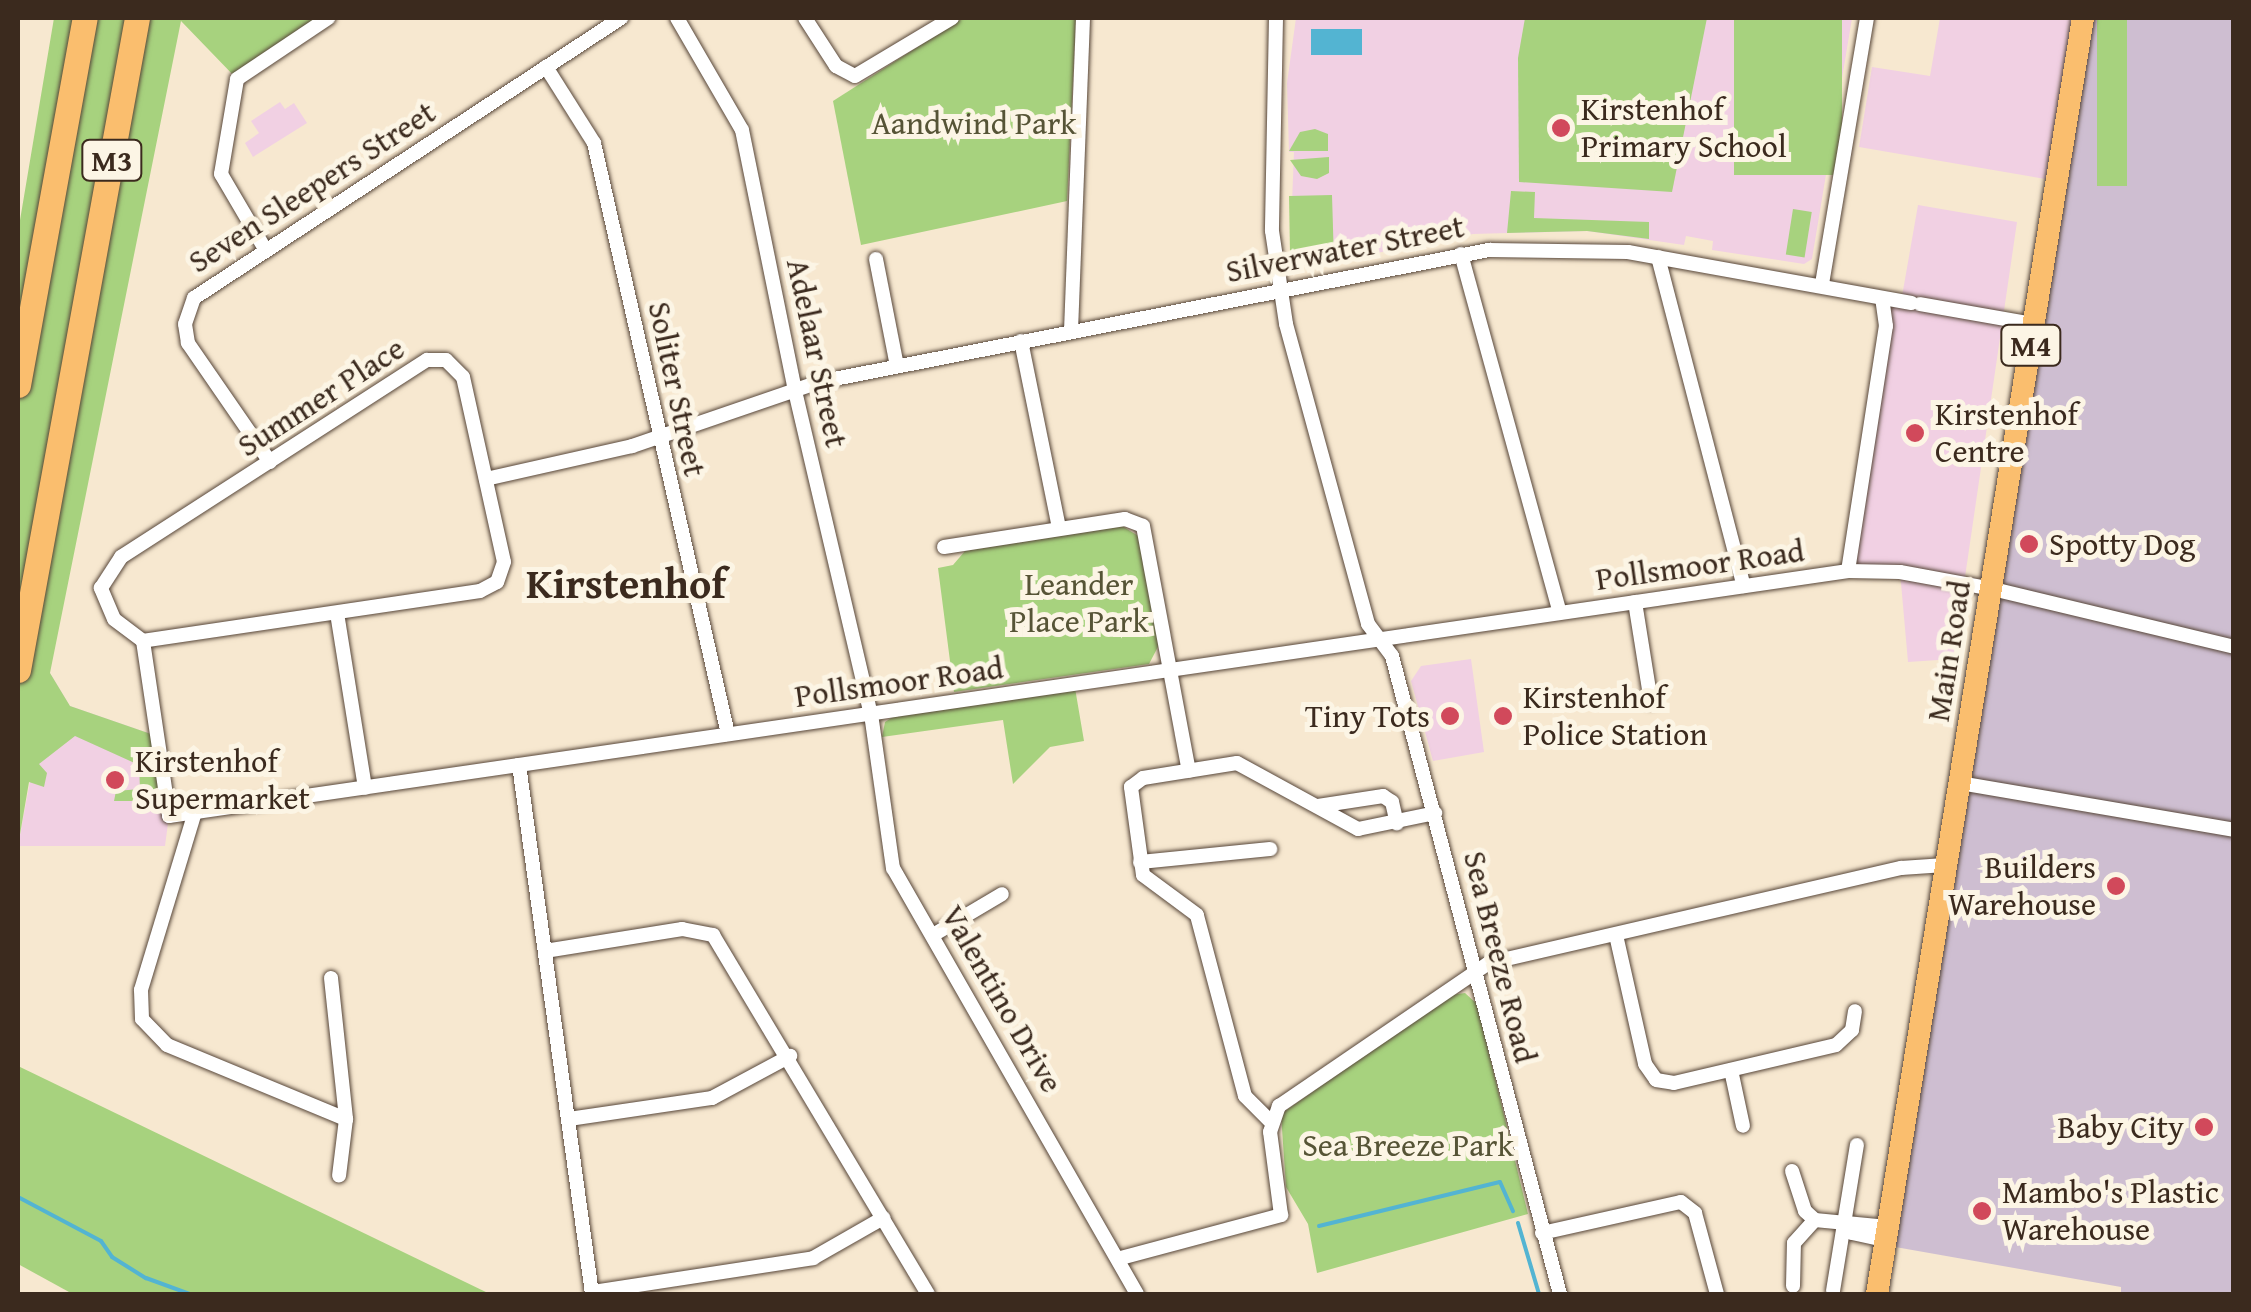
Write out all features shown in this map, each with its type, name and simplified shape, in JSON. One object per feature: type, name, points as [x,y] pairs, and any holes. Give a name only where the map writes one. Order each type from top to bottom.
[{"type":"highway","name":"M3","points":[[18,385],[86,18]]},
{"type":"highway","name":"M3","points":[[18,670],[137,18]]},
{"type":"main road","name":"Main Road","points":[[1877,1294],[2083,18]]},
{"type":"street","points":[[266,249],[221,174],[236,79],[328,18]]},
{"type":"street","name":"Seven Sleepers Street","points":[[270,462],[185,336],[194,298],[620,18]]},
{"type":"street","name":"Adelaar Street","points":[[677,18],[738,115],[794,390],[871,714]]},
{"type":"street","points":[[805,18],[836,66],[854,76],[952,18]]},
{"type":"street","points":[[1071,331],[1083,18]]},
{"type":"street","name":"Sea Breeze Road","points":[[1276,18],[1270,128],[1279,288],[1377,639],[1392,656],[1560,1294]]},
{"type":"street","points":[[1822,284],[1867,18]]},
{"type":"street","name":"Soliter Street","points":[[546,66],[594,143],[728,734]]},
{"type":"street","name":"Silverwater Street","points":[[486,479],[660,438],[794,390],[897,366],[1461,254],[1556,248],[1658,257],[2034,324]]},
{"type":"street","points":[[1461,254],[1560,613]]},
{"type":"street","points":[[1658,257],[1744,586]]},
{"type":"street","points":[[876,260],[897,366]]},
{"type":"street","points":[[1848,571],[1886,326],[1882,298]]},
{"type":"street","points":[[1021,341],[1059,528]]},
{"type":"street","name":"Summer Place","points":[[436,358],[454,364],[463,376],[504,562],[496,582],[480,592],[143,641],[114,620],[101,588],[109,568],[270,462],[436,358]]},
{"type":"street","points":[[944,546],[1124,519],[1147,530],[1189,771]]},
{"type":"street","name":"Pollsmoor Road","points":[[143,641],[169,816],[1848,571],[1900,572],[1992,589],[2234,648]]},
{"type":"street","points":[[1635,602],[1651,702]]},
{"type":"street","points":[[337,613],[365,788]]},
{"type":"street","name":"Valentino Drive","points":[[871,714],[893,868],[1120,1258],[1137,1294]]},
{"type":"street","points":[[1120,1258],[1281,1215],[1271,1122],[1245,1096],[1197,915],[1147,880],[1140,862],[1132,787],[1143,778],[1241,763],[1358,829],[1435,812]]},
{"type":"street","points":[[519,765],[592,1293],[813,1258],[883,1218]]},
{"type":"street","points":[[1960,784],[2234,830]]},
{"type":"street","points":[[1318,806],[1382,796],[1392,802],[1398,823]]},
{"type":"street","points":[[196,812],[141,990],[142,1020],[167,1045],[346,1119]]},
{"type":"street","points":[[1140,862],[1270,848]]},
{"type":"street","points":[[1271,1122],[1287,1100],[1476,971],[1902,868],[1945,864]]},
{"type":"street","points":[[933,935],[1002,894]]},
{"type":"street","points":[[545,951],[705,931],[727,950],[928,1294]]},
{"type":"street","points":[[1616,935],[1648,1073],[1670,1083],[1836,1045],[1852,1030],[1855,1010]]},
{"type":"street","points":[[331,978],[346,1119],[338,1176]]},
{"type":"street","points":[[568,1119],[712,1098],[790,1056]]},
{"type":"street","points":[[1731,1070],[1743,1126]]},
{"type":"street","points":[[1833,1291],[1858,1144]]},
{"type":"street","points":[[1792,1172],[1804,1210],[1815,1220],[1846,1226],[1852,1234],[1886,1233]]},
{"type":"street","points":[[1542,1233],[1681,1202],[1696,1213],[1717,1294]]},
{"type":"street","points":[[1793,1286],[1794,1243],[1815,1220]]},
{"type":"shaded area","name":"Kirstenhof Primary School","points":[[1296,18],[1852,18],[1812,259],[1804,264],[1712,250],[1713,241],[1686,236],[1684,245],[1587,231],[1473,234],[1306,267],[1290,253],[1294,152],[1289,152],[1287,83]]},
{"type":"shaded area","points":[[1940,18],[2083,18],[2057,181],[1859,147],[1872,67],[1930,76]]},
{"type":"shaded area","points":[[2083,18],[2233,18],[2233,1294],[2121,1294],[2121,1287],[1884,1245]]},
{"type":"shaded area","points":[[280,102],[285,109],[294,103],[307,123],[253,157],[245,143],[259,133],[251,121]]},
{"type":"shaded area","points":[[1918,205],[2017,222],[1953,659],[1908,662],[1900,572],[1848,571],[1887,307],[1901,302]]},
{"type":"shaded area","name":"Tiny Tots","points":[[1471,659],[1484,752],[1433,761],[1411,681],[1421,666]]},
{"type":"shaded area","points":[[50,673],[70,706],[157,736],[169,816],[165,846],[18,846]]},
{"type":"green space","points":[[54,18],[328,18],[237,79],[181,21],[50,673],[70,706],[151,734],[160,794],[153,808],[138,813],[135,801],[114,801],[116,791],[140,789],[139,765],[75,736],[39,764],[47,773],[44,787],[29,782],[18,846],[18,232]]},
{"type":"green space","name":"Aandwind Park","points":[[963,18],[1076,18],[1067,201],[861,245],[833,101]]},
{"type":"green space","points":[[1525,18],[1707,18],[1672,192],[1519,182],[1518,58]]},
{"type":"green space","points":[[1734,18],[1842,18],[1842,175],[1734,175]]},
{"type":"green space","points":[[2097,18],[2127,18],[2127,186],[2097,186]]},
{"type":"green space","points":[[1315,129],[1328,134],[1328,151],[1289,151],[1300,132]]},
{"type":"green space","points":[[1329,157],[1329,173],[1317,179],[1301,176],[1290,160]]},
{"type":"green space","points":[[1511,191],[1535,192],[1534,218],[1649,222],[1649,239],[1587,231],[1507,233]]},
{"type":"green space","points":[[1332,195],[1334,261],[1306,267],[1290,253],[1289,196]]},
{"type":"green space","points":[[1793,209],[1812,212],[1805,257],[1786,254]]},
{"type":"green space","name":"Leander Place Park","points":[[1122,526],[1145,540],[1160,643],[1149,664],[954,692],[938,568],[953,565],[965,551]]},
{"type":"green space","points":[[1075,688],[1084,741],[1050,747],[1013,784],[1003,720],[882,737],[885,722],[896,715]]},
{"type":"green space","name":"Sea Breeze Park","points":[[1465,993],[1477,1004],[1528,1214],[1317,1273],[1308,1224],[1286,1187],[1281,1114],[1451,995]]},
{"type":"green space","points":[[18,1066],[490,1294],[69,1292],[18,1264]]},
{"type":"water","points":[[1311,29],[1362,29],[1362,55],[1311,55]]},
{"type":"waterway","points":[[1319,1226],[1500,1182],[1513,1211]]},
{"type":"waterway","points":[[18,1197],[101,1241],[112,1257],[146,1278],[190,1294]]},
{"type":"waterway","points":[[1518,1223],[1539,1294]]},
{"type":"place","name":"Kirstenhof Primary School","points":[[1561,128]]},
{"type":"place","name":"Kirstenhof Centre","points":[[1915,433]]},
{"type":"place","name":"Spotty Dog","points":[[2029,544]]},
{"type":"place","name":"Tiny Tots","points":[[1450,716]]},
{"type":"place","name":"Kirstenhof Police Station","points":[[1503,716]]},
{"type":"place","name":"Kirstenhof Supermarket","points":[[115,780]]},
{"type":"place","name":"Builders Warehouse","points":[[2116,886]]},
{"type":"place","name":"Baby City","points":[[2204,1127]]},
{"type":"place","name":"Mambo's Plastic Warehouse","points":[[1982,1211]]},
{"type":"district","name":"Kirstenhof","points":[[626,583]]}]
